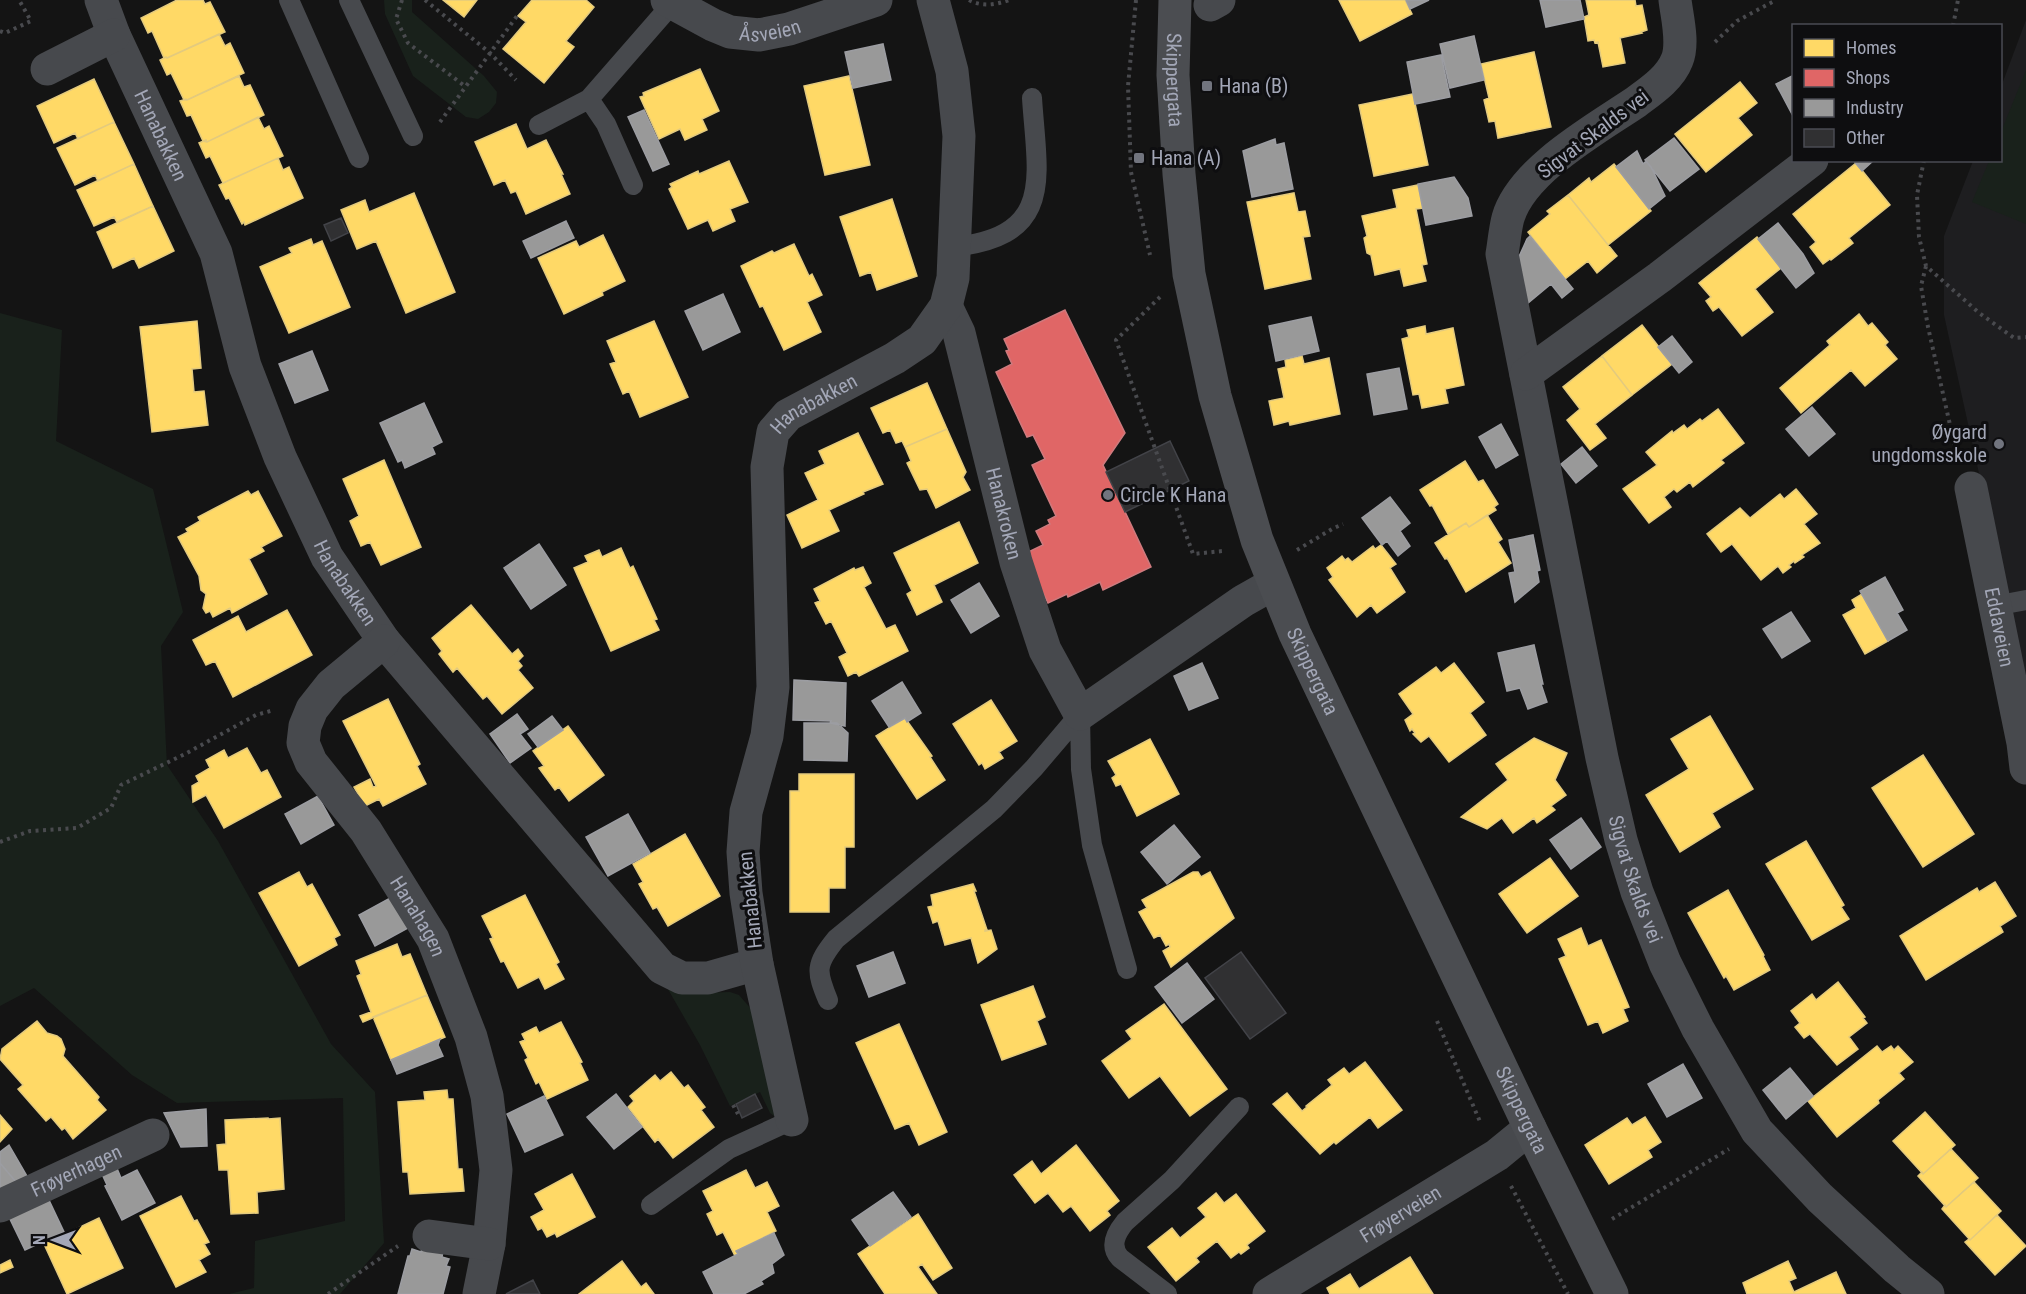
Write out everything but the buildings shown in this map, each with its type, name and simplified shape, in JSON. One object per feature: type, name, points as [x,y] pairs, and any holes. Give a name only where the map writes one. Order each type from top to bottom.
[{"type":"main road","name":"Skippergata","points":[[1175,0],[1173,75],[1179,174],[1189,274],[1215,396],[1257,540],[1295,634],[1530,1128],[1612,1294]]},
{"type":"street","name":"Hanabakken","points":[[101,0],[114,35],[216,253],[245,366],[280,457],[327,557],[384,641],[662,968],[682,978],[708,978],[757,964]]},
{"type":"street","name":"Hanabakken","points":[[792,1120],[757,964],[746,893],[743,852],[746,812],[766,736],[773,687],[766,467],[773,432],[789,415],[895,358],[922,340],[946,306],[953,278],[959,136],[952,71],[933,0]]},
{"type":"street","points":[[1675,0],[1679,36],[1678,57]]},
{"type":"street","name":"Åsveien","points":[[670,2],[713,26],[730,32],[759,35],[789,29],[867,2]]},
{"type":"street","points":[[47,69],[114,35]]},
{"type":"street","name":"Sigvat Skalds vei","points":[[1678,57],[1671,72],[1652,90],[1545,165],[1524,189],[1508,217],[1502,254],[1602,758],[1621,840],[1637,892],[1665,963],[1698,1029],[1757,1131],[1820,1198],[1897,1269],[1928,1294]]},
{"type":"street","points":[[1526,374],[1660,277],[1809,162]]},
{"type":"street","name":"Hanakroken","points":[[946,306],[959,333],[1016,562],[1041,639],[1080,714]]},
{"type":"street","name":"Eddaveien","points":[[1971,488],[2023,743],[2026,768]]},
{"type":"street","points":[[1080,714],[1243,601],[1274,584]]},
{"type":"street","name":"Hanahagen","points":[[384,641],[331,685],[312,709],[305,726],[303,742],[311,762],[366,831],[433,939],[471,1036],[487,1096],[496,1170],[489,1244],[479,1294]]},
{"type":"street","name":"Frøyerveien","points":[[1269,1294],[1497,1155],[1530,1128]]},
{"type":"street","name":"Frøyerhagen","points":[[0,1206],[153,1134]]},
{"type":"street","points":[[429,1236],[489,1244]]},
{"type":"lane","points":[[289,0],[359,158]]},
{"type":"lane","points":[[349,0],[412,136]]},
{"type":"lane","points":[[539,125],[589,99],[670,2]]},
{"type":"lane","points":[[954,247],[978,245],[1009,232],[1024,217],[1035,199],[1037,181],[1032,98]]},
{"type":"lane","points":[[589,99],[606,124],[633,185]]},
{"type":"lane","points":[[1995,606],[2026,600]]},
{"type":"lane","points":[[828,1000],[819,977],[819,969],[825,953],[836,939],[994,809],[1034,768],[1080,714]]},
{"type":"lane","name":"Hanakroken","points":[[1080,714],[1081,769],[1092,844],[1127,969]]},
{"type":"lane","points":[[1167,1294],[1120,1258],[1113,1242],[1119,1228],[1172,1180],[1239,1107]]},
{"type":"lane","points":[[651,1205],[729,1149],[792,1120]]},
{"type":"path","points":[[0,31],[5,33],[31,21],[19,0]]},
{"type":"path","points":[[402,0],[396,19],[408,43],[466,87]]},
{"type":"path","points":[[425,0],[490,53],[516,80]]},
{"type":"path","points":[[968,0],[979,5],[1009,0]]},
{"type":"path","points":[[1678,57],[1700,56],[1737,21],[1776,0]]},
{"type":"path","points":[[1953,24],[1959,0]]},
{"type":"path","points":[[440,122],[517,16]]},
{"type":"path","points":[[1924,162],[1917,195],[1919,237],[1926,266],[1921,286],[1961,474],[1971,488]]},
{"type":"path","points":[[1926,266],[1978,312],[2014,338],[2026,337]]},
{"type":"path","points":[[1189,274],[1160,296],[1116,340],[1193,554],[1234,549],[1257,540]]},
{"type":"path","points":[[1294,552],[1343,524]]},
{"type":"path","points":[[0,842],[30,831],[77,828],[111,808],[121,785],[185,754],[256,715]]},
{"type":"path","points":[[1609,1221],[1727,1150]]},
{"type":"path","points":[[1510,1184],[1568,1294]]},
{"type":"path","points":[[328,1294],[413,1236],[429,1236]]},
{"type":"shaded area","points":[[384,0],[412,0],[412,12],[484,76],[497,92],[496,103],[489,112],[478,119],[466,117],[413,76],[385,14]]},
{"type":"shaded area","name":"Øygard ungdomsskole","points":[[2026,20],[2026,736],[2001,573],[1944,315],[1944,236],[1973,162],[2002,162],[2002,84]]},
{"type":"shaded area","points":[[2026,70],[2026,224],[1972,202],[1989,162],[2002,162],[2002,130]]},
{"type":"shaded area","points":[[0,313],[62,330],[56,441],[153,489],[183,612],[161,646],[167,765],[218,841],[331,1044],[375,1092],[384,1243],[340,1294],[229,1294],[254,1288],[255,1241],[345,1221],[343,1098],[177,1103],[132,1075],[34,988],[0,1006]]},
{"type":"shaded area","points":[[665,984],[699,993],[730,992],[739,995],[765,1025],[780,1104],[774,1116],[770,1113],[760,1092],[730,1106],[700,1045]]},
{"type":"place","name":"Hana (B)","points":[[1207,86]]},
{"type":"place","name":"Hana (A)","points":[[1139,158]]},
{"type":"place","name":"Øygard ungdomsskole","points":[[1999,444]]},
{"type":"place","name":"Circle K Hana","points":[[1108,495]]}]
